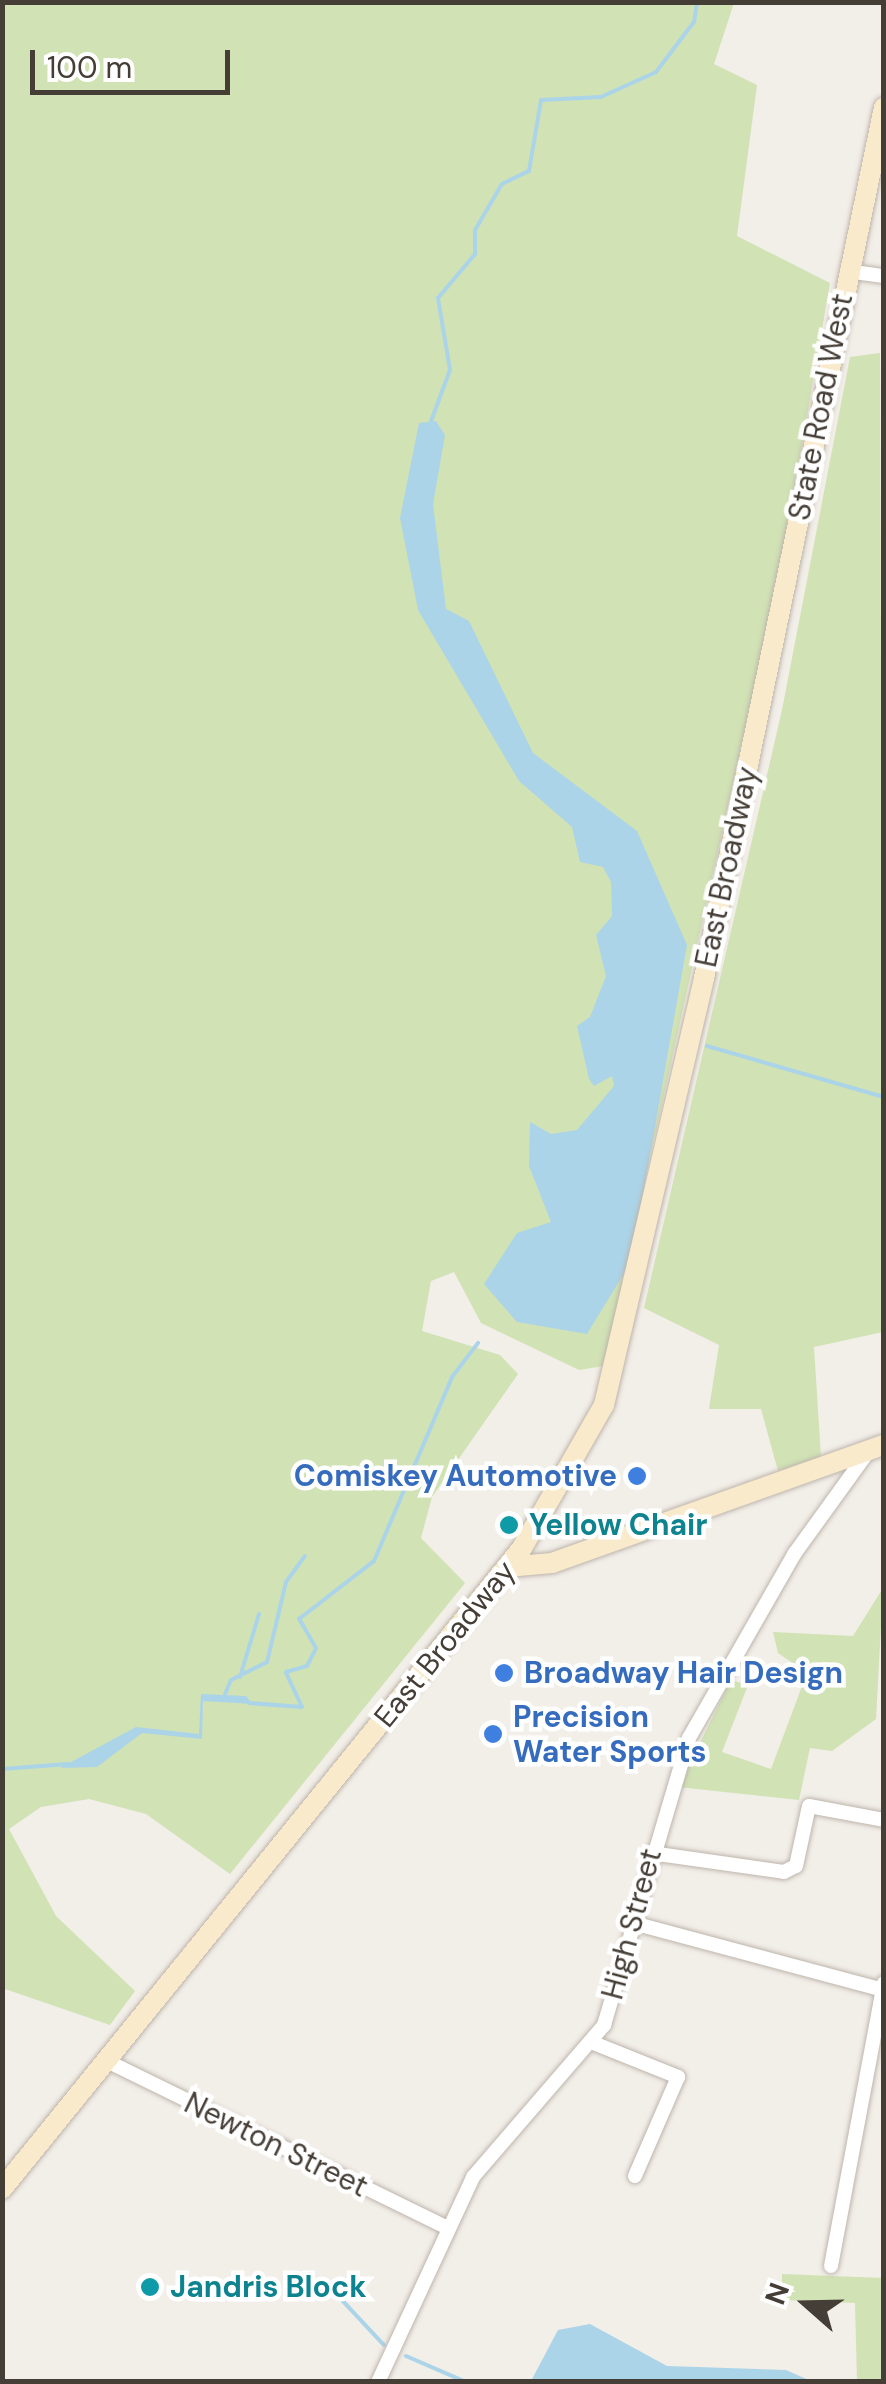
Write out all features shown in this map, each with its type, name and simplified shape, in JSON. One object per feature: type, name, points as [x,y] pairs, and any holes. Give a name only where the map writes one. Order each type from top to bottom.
[{"type":"main road","name":"State Road West","points":[[760,708],[847,271],[884,107]]},
{"type":"main road","name":"East Broadway","points":[[2,2189],[507,1567],[584,1448],[618,1362],[760,708]]},
{"type":"main road","points":[[507,1567],[552,1563],[876,1448]]},
{"type":"street","points":[[847,271],[884,276]]},
{"type":"street","name":"High Street","points":[[378,2382],[446,2227],[495,2146],[591,2042],[616,1997],[637,1924],[651,1853],[713,1690],[876,1448]]},
{"type":"street","points":[[651,1853],[784,1872],[796,1866],[809,1806],[884,1820]]},
{"type":"street","points":[[637,1924],[882,1987],[830,2266]]},
{"type":"street","points":[[591,2042],[678,2077],[635,2176]]},
{"type":"street","name":"Newton Street","points":[[107,2061],[446,2227]]},
{"type":"green space","points":[[3,3],[734,3],[714,64],[757,85],[737,236],[830,283],[781,566],[604,1366],[579,1370],[481,1323],[454,1272],[431,1281],[422,1331],[500,1355],[518,1374],[432,1497],[421,1538],[465,1583],[230,1874],[146,1814],[89,1799],[41,1807],[9,1829],[56,1916],[135,1991],[110,2025],[2,1988]]},
{"type":"green space","points":[[880,353],[883,1332],[814,1347],[821,1457],[778,1471],[761,1409],[709,1409],[719,1345],[644,1308],[782,710],[850,357]]},
{"type":"green space","points":[[883,1588],[876,1719],[832,1751],[810,1748],[799,1800],[678,1787],[731,1680],[748,1685],[722,1752],[771,1769],[807,1673],[778,1653],[773,1632],[853,1636]]},
{"type":"green space","points":[[782,2274],[883,2278],[883,2381],[857,2381],[855,2303],[782,2300]]},
{"type":"water","points":[[436,421],[445,435],[433,504],[446,609],[469,621],[533,753],[637,831],[687,945],[631,1262],[587,1334],[517,1322],[484,1284],[517,1233],[551,1222],[529,1166],[530,1122],[551,1134],[577,1130],[614,1086],[612,1076],[594,1086],[589,1079],[577,1026],[590,1017],[606,976],[596,935],[612,916],[611,882],[603,867],[580,862],[572,827],[519,781],[418,610],[400,518],[419,423]]},
{"type":"water","points":[[201,1694],[246,1696],[253,1704],[203,1701],[202,1739],[142,1733],[97,1767],[60,1768],[136,1727],[199,1734]]},
{"type":"water","points":[[590,2324],[667,2366],[786,2370],[811,2381],[531,2381],[558,2330]]},
{"type":"waterway","points":[[430,424],[450,370],[438,298],[475,254],[475,230],[502,184],[529,171],[541,100],[601,97],[656,72],[694,22],[697,2]]},
{"type":"waterway","points":[[410,495],[412,471]]},
{"type":"waterway","points":[[707,1046],[884,1097]]},
{"type":"waterway","points":[[249,1703],[302,1707],[286,1672],[307,1666],[316,1648],[299,1619],[374,1561],[452,1377],[478,1343]]},
{"type":"waterway","points":[[225,1694],[231,1680],[267,1662],[286,1582],[305,1556]]},
{"type":"waterway","points":[[240,1677],[259,1614]]},
{"type":"waterway","points":[[2,1769],[68,1764]]},
{"type":"waterway","points":[[325,2282],[384,2345]]},
{"type":"waterway","points":[[406,2356],[466,2382]]},
{"type":"place","name":"Comiskey Automotive","points":[[637,1476]]},
{"type":"place","name":"Yellow Chair","points":[[509,1525]]},
{"type":"place","name":"Broadway Hair Design","points":[[504,1673]]},
{"type":"place","name":"Precision Water Sports","points":[[493,1734]]},
{"type":"place","name":"Jandris Block","points":[[150,2287]]}]
